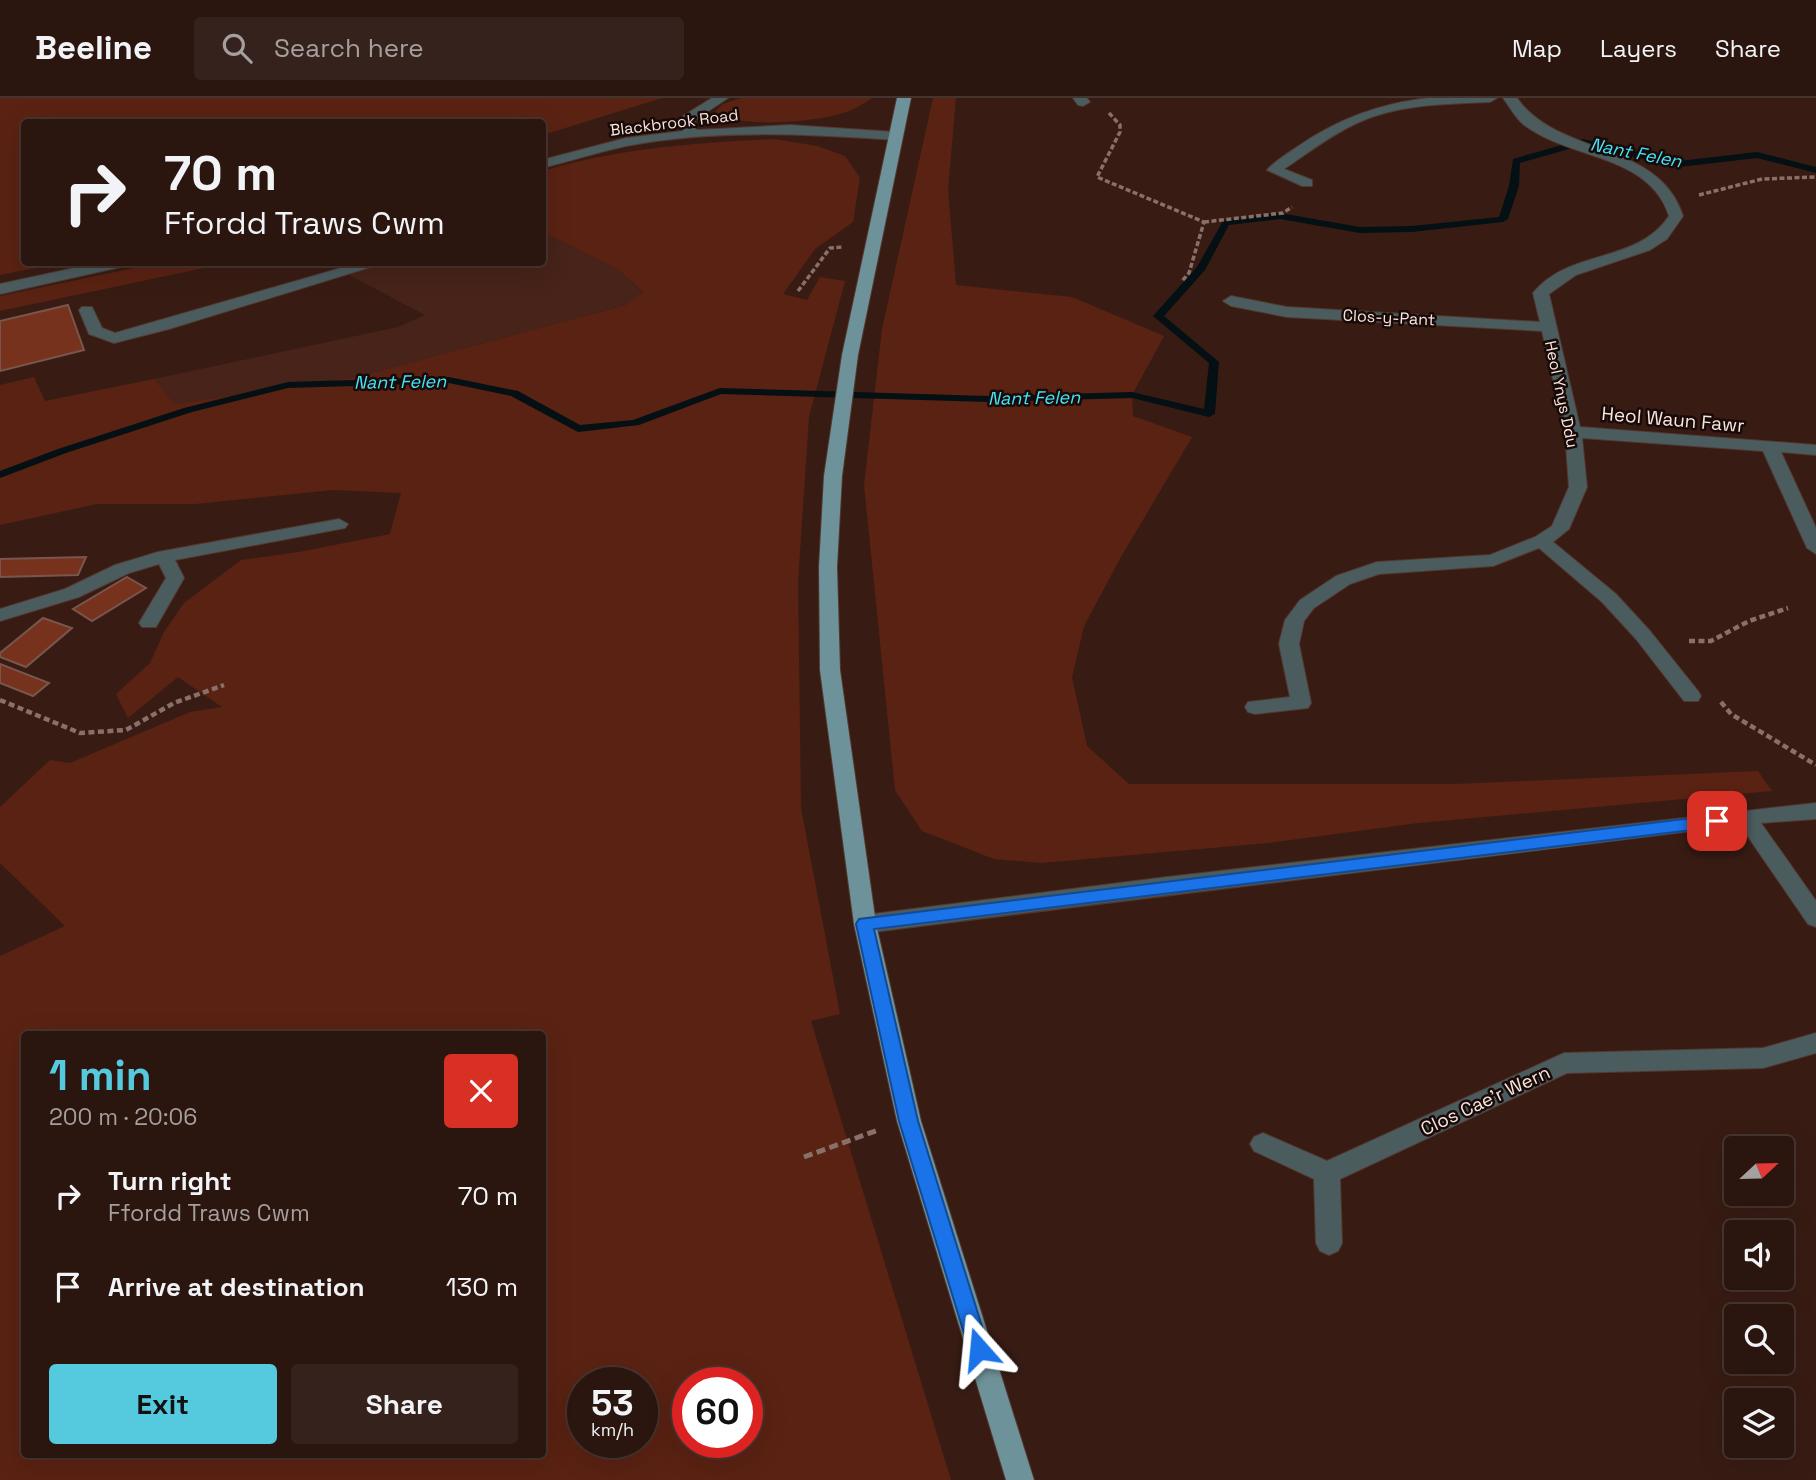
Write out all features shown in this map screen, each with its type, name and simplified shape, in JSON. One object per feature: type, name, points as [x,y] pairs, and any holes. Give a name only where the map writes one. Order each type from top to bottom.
[{"type":"main road","points":[[904,98],[850,355],[833,476],[828,567],[830,670],[865,924],[909,1121],[1020,1480]]},
{"type":"street","points":[[690,134],[688,119],[720,98]]},
{"type":"street","points":[[1307,183],[1274,170],[1315,142],[1365,115],[1433,100],[1490,98]]},
{"type":"street","points":[[1510,98],[1528,122],[1650,177],[1670,197]]},
{"type":"street","name":"Blackbrook Road","points":[[546,163],[626,142],[690,134],[790,129],[895,136]]},
{"type":"street","name":"Heol Ynys Ddu","points":[[1255,707],[1301,703],[1289,644],[1295,620],[1307,604],[1343,580],[1377,568],[1493,560],[1541,541],[1560,529],[1578,487],[1573,432],[1541,293],[1554,279],[1571,269],[1638,250],[1661,236],[1676,216],[1670,197]]},
{"type":"street","points":[[0,289],[106,266]]},
{"type":"street","points":[[86,310],[95,331],[114,338],[176,323],[367,266]]},
{"type":"street","name":"Clos-y-Pant","points":[[1231,301],[1287,312],[1548,327]]},
{"type":"street","name":"Heol Waun Fawr","points":[[1573,432],[1816,450]]},
{"type":"street","name":"Heol Waun Fawr","points":[[1770,448],[1816,548]]},
{"type":"street","points":[[0,615],[72,593],[122,569],[164,556],[339,524]]},
{"type":"street","points":[[1541,541],[1609,598],[1691,695]]},
{"type":"street","points":[[149,623],[175,578],[164,556]]},
{"type":"street","points":[[865,924],[1745,817],[1816,811]]},
{"type":"street","points":[[1745,817],[1816,918]]},
{"type":"street","name":"Clos Cae'r Wern","points":[[1327,1173],[1564,1063],[1763,1058],[1816,1043]]},
{"type":"street","points":[[1263,1144],[1327,1173],[1329,1243]]},
{"type":"path","points":[[1102,106],[1120,125],[1120,132],[1097,177],[1204,222],[1283,213],[1308,198],[1307,183]]},
{"type":"path","points":[[1670,197],[1712,194],[1752,180],[1787,175],[1816,177]]},
{"type":"path","points":[[1182,281],[1189,273],[1204,222]]},
{"type":"path","points":[[798,291],[830,248],[872,244]]},
{"type":"path","points":[[1678,641],[1711,641],[1749,621],[1788,608]]},
{"type":"path","points":[[0,700],[80,733],[125,730],[174,703],[224,685]]},
{"type":"path","points":[[804,1157],[849,1138],[909,1121]]},
{"type":"shaded area","points":[[0,98],[662,98],[546,134],[546,119],[21,119],[21,266],[46,266],[0,275]]},
{"type":"shaded area","points":[[741,98],[872,98],[843,113],[796,121],[741,121],[715,112],[723,104]]},
{"type":"shaded area","points":[[933,98],[956,98],[948,190],[956,285],[1072,297],[1164,336],[1132,395],[1133,416],[1192,437],[1121,557],[1084,626],[1072,677],[1087,746],[1129,784],[1454,784],[1758,771],[1772,791],[1418,823],[1268,843],[1041,863],[994,859],[922,831],[895,790],[864,485],[882,329]]},
{"type":"shaded area","points":[[775,139],[817,146],[845,156],[860,178],[853,222],[815,249],[783,294],[807,300],[820,277],[845,281],[809,417],[798,582],[801,808],[840,1014],[811,1021],[951,1480],[0,1480],[0,956],[65,926],[0,863],[0,807],[50,760],[70,763],[190,712],[222,707],[178,677],[128,718],[116,694],[150,663],[164,632],[184,603],[241,560],[390,534],[401,493],[333,490],[195,504],[97,504],[0,525],[0,385],[34,377],[45,401],[154,379],[175,404],[361,376],[626,305],[643,292],[618,269],[546,233],[546,170],[629,152]]},
{"type":"shaded area","points":[[546,233],[619,269],[643,293],[626,305],[361,376],[175,404],[154,379],[398,327],[425,315],[332,266],[546,266]]},
{"type":"shaded area","points":[[144,266],[214,266],[0,311],[0,296]]},
{"type":"building","points":[[68,305],[84,350],[0,371],[0,321]]},
{"type":"building","points":[[86,557],[78,575],[0,577],[0,559]]},
{"type":"building","points":[[127,577],[146,588],[92,621],[73,609]]},
{"type":"building","points":[[43,618],[72,628],[26,667],[0,657],[0,653]]},
{"type":"building","points":[[0,664],[49,683],[33,696],[0,683]]},
{"type":"waterway","name":"Nant Felen","points":[[0,475],[62,451],[188,410],[288,385],[449,380],[514,393],[578,429],[635,423],[720,391],[988,399],[1132,395],[1209,414],[1214,362],[1158,316],[1201,268],[1226,223],[1280,216],[1360,230],[1412,229],[1503,219],[1514,186],[1516,161],[1583,142],[1679,164],[1757,155],[1816,170]]},
{"type":"route","points":[[979,1349],[909,1121],[865,924],[1167,885],[1495,849],[1717,821]]}]
